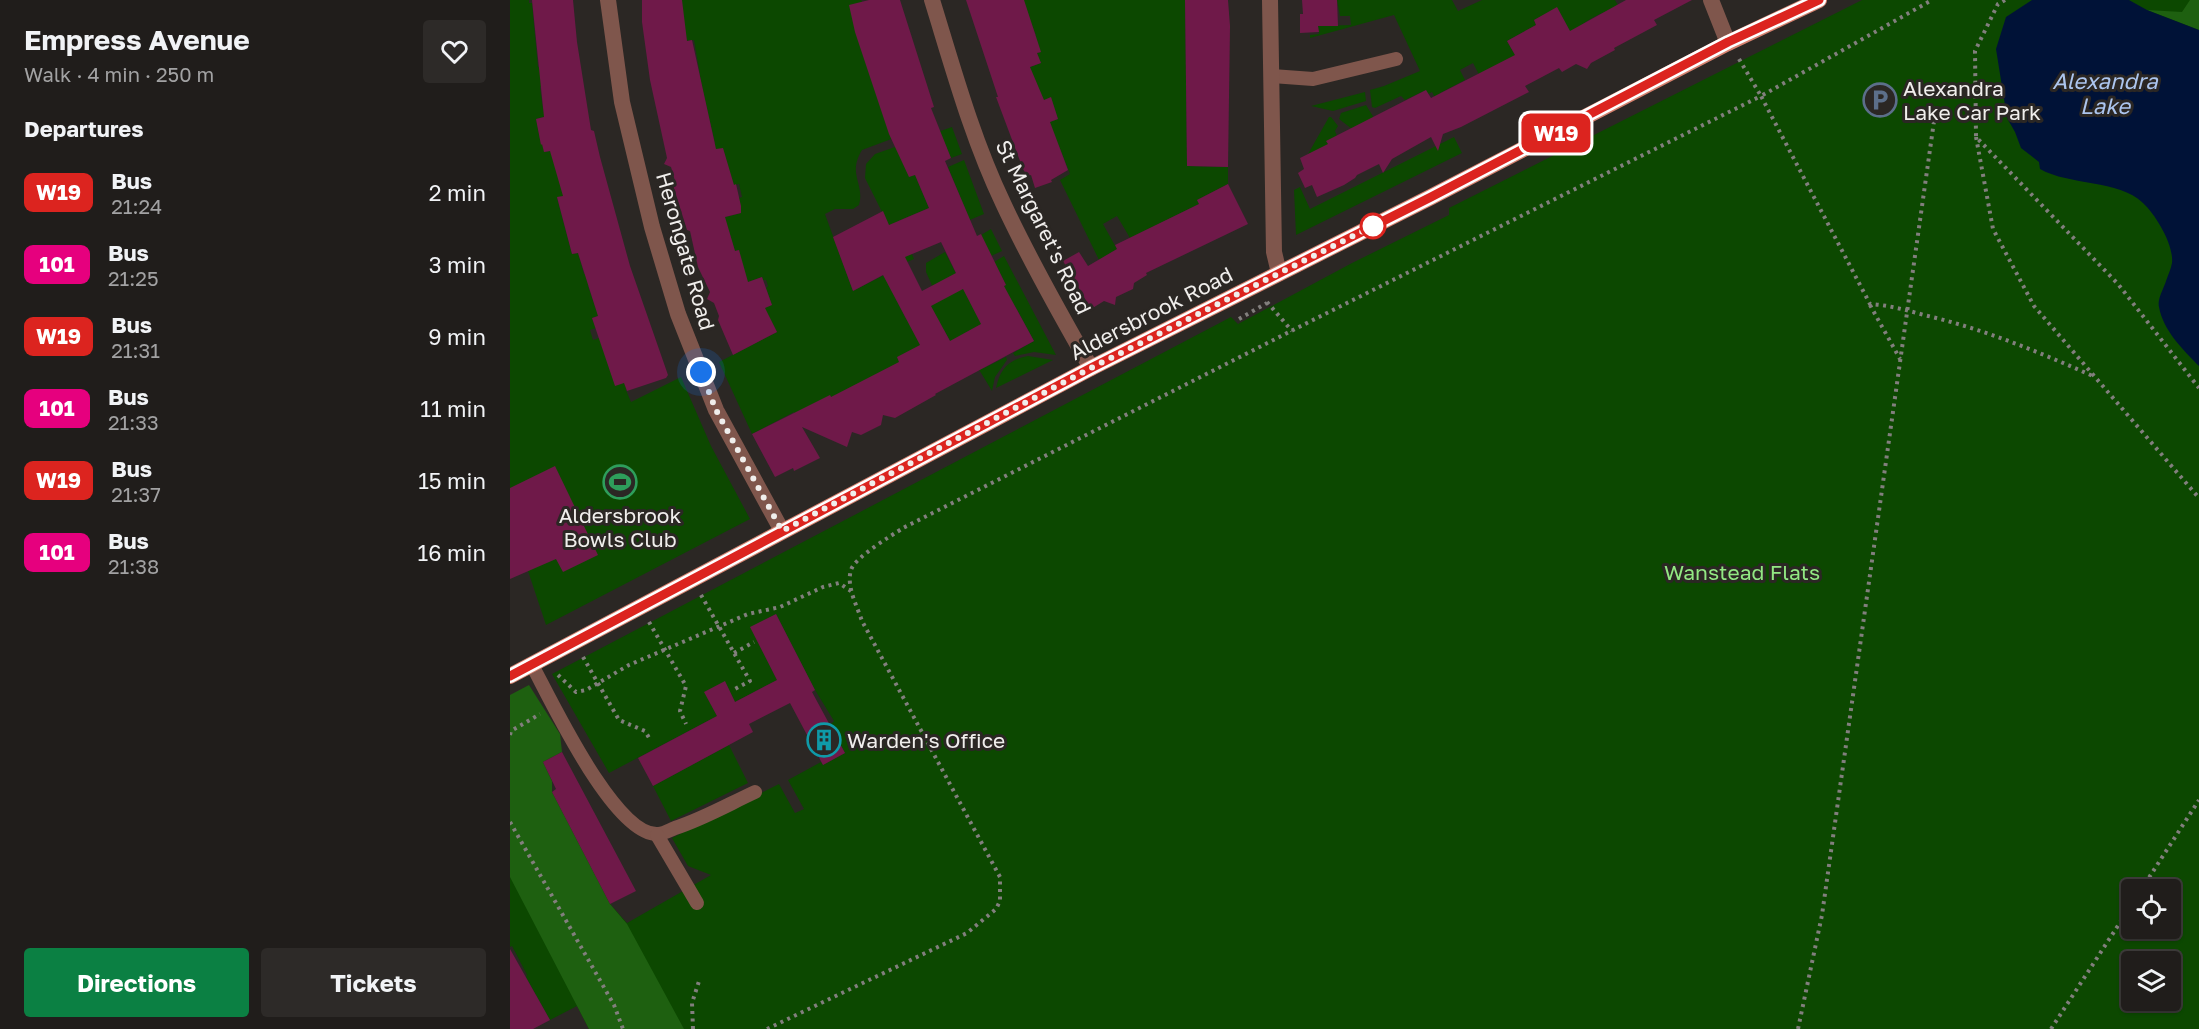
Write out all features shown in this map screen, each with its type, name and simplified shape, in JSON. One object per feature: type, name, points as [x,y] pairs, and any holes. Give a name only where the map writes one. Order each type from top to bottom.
[{"type":"main road","name":"Aldersbrook Road","points":[[510,676],[1091,368],[1440,192],[1728,42],[1819,0]]},
{"type":"street","name":"Herongate Road","points":[[608,0],[622,102],[652,227],[678,314],[716,410],[782,531]]},
{"type":"street","name":"St Margaret's Road","points":[[932,0],[964,107],[1002,201],[1056,308],[1091,368]]},
{"type":"street","points":[[1269,0],[1274,252],[1279,273]]},
{"type":"street","points":[[1711,0],[1728,42]]},
{"type":"lane","points":[[1272,76],[1313,79],[1396,59]]},
{"type":"lane","points":[[532,665],[597,782],[618,810],[638,830],[657,835],[686,825],[755,792]]},
{"type":"lane","points":[[657,835],[697,903]]},
{"type":"path","points":[[767,1029],[967,933],[996,909],[1000,901],[1000,877],[862,621],[851,591],[851,571],[856,562],[903,528],[1761,96],[1932,0]]},
{"type":"path","points":[[2005,0],[1998,4],[1975,51],[1976,137],[1993,229],[2034,306],[2199,498]]},
{"type":"path","points":[[1728,42],[1761,96],[1900,360]]},
{"type":"path","points":[[1798,1029],[1822,915],[1936,107]]},
{"type":"path","points":[[1976,137],[2118,284],[2199,388]]},
{"type":"path","points":[[1263,297],[1272,311],[1285,321],[1292,331]]},
{"type":"path","points":[[1870,304],[1884,305],[1964,324],[2095,377]]},
{"type":"path","points":[[555,673],[576,692],[586,690],[629,665],[748,614],[780,607],[824,587],[839,583],[851,591]]},
{"type":"path","points":[[701,595],[750,681],[733,690]]},
{"type":"path","points":[[649,623],[686,686],[680,711],[686,724]]},
{"type":"path","points":[[734,653],[754,642]]},
{"type":"path","points":[[583,658],[619,720],[645,731],[651,741]]},
{"type":"path","points":[[2148,879],[2199,800]]},
{"type":"path","points":[[510,822],[614,1005],[623,1029]]},
{"type":"path","points":[[2051,1029],[2121,921]]},
{"type":"path","points":[[693,1029],[692,1003],[700,978]]},
{"type":"green space","points":[[510,0],[529,0],[529,3],[532,3],[538,67],[549,65],[546,86],[540,87],[543,109],[547,116],[536,119],[541,144],[545,152],[568,148],[580,191],[557,198],[572,254],[578,253],[584,274],[601,270],[604,281],[588,286],[596,309],[605,313],[592,318],[596,328],[590,330],[593,340],[605,336],[627,382],[629,388],[626,390],[631,402],[681,377],[711,446],[750,519],[546,625],[528,571],[510,503]]},
{"type":"green space","points":[[682,0],[861,0],[934,123],[862,150],[856,166],[860,191],[859,205],[853,209],[835,209],[825,214],[853,291],[884,275],[906,319],[939,301],[926,272],[926,263],[945,252],[971,303],[1006,285],[994,262],[1004,256],[1056,355],[1034,352],[1015,356],[1013,353],[1034,341],[1015,306],[965,333],[984,368],[1006,357],[1007,360],[995,377],[992,391],[975,363],[953,346],[944,330],[935,356],[897,357],[905,373],[837,408],[830,395],[799,422],[794,412],[752,434],[719,362],[777,332],[771,320],[762,323],[747,314],[772,305],[766,288],[768,286],[766,280],[762,277],[737,286],[739,250],[735,251],[729,231],[720,233],[722,218],[741,213],[740,202],[736,199],[742,197],[739,184],[708,192],[725,156],[724,152],[721,150],[697,154],[715,143],[694,40],[678,42]]},
{"type":"green space","points":[[1022,0],[1185,0],[1187,166],[1228,167],[1228,184],[1197,200],[1199,204],[1130,238],[1117,216],[1103,224],[1117,249],[1099,260],[1060,180],[1070,174],[1059,146],[1044,124],[1058,119],[1051,98],[1037,102],[1030,67],[1041,63],[1037,53],[1041,52],[1021,41],[1036,35]]},
{"type":"green space","points":[[1337,0],[1452,0],[1458,11],[1482,0],[1615,0],[1619,7],[1593,18],[1571,34],[1557,8],[1534,20],[1536,25],[1507,41],[1515,55],[1494,104],[1473,63],[1460,70],[1465,80],[1440,93],[1449,110],[1443,113],[1432,92],[1428,94],[1426,90],[1405,100],[1401,96],[1375,108],[1372,107],[1370,90],[1420,71],[1394,15],[1310,38],[1310,35],[1319,34],[1318,26],[1351,25],[1350,16],[1340,16]]},
{"type":"green space","name":"Wanstead Flats","points":[[1862,0],[2199,0],[2199,1029],[589,1029],[577,1006],[550,1020],[512,946],[510,947],[510,706],[552,781],[552,792],[610,904],[627,923],[711,875],[688,866],[672,838],[779,784],[795,813],[804,809],[788,780],[821,762],[823,765],[845,753],[830,725],[834,721],[815,690],[776,614],[751,628],[777,680],[735,702],[725,682],[705,692],[717,716],[609,773],[552,674],[1231,317],[1238,324],[1352,263],[1449,215],[1449,208]]},
{"type":"green space","points":[[2190,0],[2199,0],[2199,30],[2147,10],[2182,12]]},
{"type":"green space","points":[[1365,92],[1366,101],[1333,111],[1311,106]]},
{"type":"green space","points":[[1366,105],[1374,118],[1352,129],[1339,119],[1341,113]]},
{"type":"green space","points":[[1329,117],[1338,126],[1335,131],[1337,136],[1327,141],[1329,146],[1308,154]]},
{"type":"green space","points":[[952,127],[962,154],[951,158],[943,139],[917,180],[929,208],[898,221],[914,259],[907,262],[865,178],[866,164],[875,154]]},
{"type":"green space","points":[[1454,137],[1462,153],[1296,235],[1294,190],[1300,187],[1310,209]]},
{"type":"green space","points":[[964,160],[984,214],[941,232],[939,228],[968,216],[948,167]]},
{"type":"green space","points":[[991,229],[1002,251],[991,256],[981,235]]},
{"type":"green space","points":[[1028,356],[1053,360],[996,388],[1006,366]]},
{"type":"green space","points":[[529,685],[560,734],[562,752],[543,762],[552,781],[552,792],[610,904],[627,924],[684,1029],[589,1029],[510,877],[510,695]]},
{"type":"green space","points":[[729,745],[748,783],[671,821],[653,786]]},
{"type":"water","name":"Alexandra Lake","points":[[2032,0],[2129,0],[2147,10],[2199,30],[2199,366],[2174,339],[2161,315],[2159,301],[2171,268],[2172,256],[2167,239],[2153,215],[2133,195],[2121,190],[2065,178],[2040,169],[2039,162],[2021,148],[2007,118],[1996,49],[2006,17]]},
{"type":"building","points":[[532,0],[573,0],[591,130],[594,131],[630,266],[668,375],[666,378],[627,391],[624,383],[615,386],[592,318],[598,316],[578,253],[572,254],[557,197],[563,196],[550,151],[544,152],[541,145],[536,119],[544,117]]},
{"type":"building","points":[[642,0],[682,0],[687,41],[692,40],[716,149],[723,148],[741,206],[741,213],[725,217],[735,251],[739,250],[748,282],[762,277],[772,305],[765,308],[777,332],[733,355],[718,320],[719,316],[714,303],[707,299],[710,292],[698,267],[690,231],[687,230],[673,185],[675,181],[671,167],[664,164],[667,158],[650,80],[642,22]]},
{"type":"building","points":[[869,0],[900,0],[934,107],[931,108],[951,158],[945,161],[977,236],[981,234],[1006,285],[1004,286],[1034,341],[895,418],[883,415],[881,425],[861,435],[852,432],[847,447],[802,427],[820,458],[794,471],[793,468],[775,477],[752,434],[899,362],[897,357],[920,345],[883,275],[853,291],[833,237],[883,211],[889,225],[929,208],[915,175],[909,177],[889,134],[855,32],[849,5]],"holes":[[[941,242],[956,273],[922,291],[905,257]],[[963,289],[981,324],[950,341],[931,306]]]},
{"type":"building","points":[[966,0],[1024,0],[1041,52],[1037,53],[1041,63],[1030,67],[1044,100],[1051,97],[1058,119],[1050,122],[1068,170],[1051,180],[1052,182],[1035,188],[1031,175],[1027,176],[1023,169],[996,97],[998,97]]},
{"type":"building","points":[[1185,0],[1228,0],[1230,26],[1228,167],[1187,166]]},
{"type":"building","points":[[1302,0],[1337,0],[1338,26],[1318,26],[1319,32],[1300,33],[1300,14],[1303,14]]},
{"type":"building","points":[[1626,0],[1692,0],[1654,20],[1657,25],[1614,48],[1615,50],[1591,63],[1587,69],[1576,64],[1562,72],[1559,68],[1525,86],[1529,92],[1443,134],[1438,151],[1431,137],[1392,159],[1383,173],[1379,164],[1357,175],[1344,185],[1317,197],[1312,185],[1305,188],[1298,173],[1304,169],[1300,158],[1328,144],[1326,141],[1426,90],[1431,98],[1515,55],[1507,41],[1536,25],[1534,20],[1557,7],[1570,31]]},
{"type":"building","points":[[1228,184],[1248,224],[1146,273],[1147,275],[1134,283],[1133,289],[1116,297],[1115,305],[1104,301],[1091,309],[1063,261],[1079,252],[1088,266],[1117,249],[1115,245],[1199,204],[1197,200]]},
{"type":"building","name":"Aldersbrook Bowls Club","points":[[555,466],[598,555],[563,572],[556,559],[510,579],[510,488]]},
{"type":"building","points":[[776,614],[815,690],[812,692],[845,753],[823,765],[790,703],[749,724],[753,732],[653,786],[638,758],[717,716],[704,692],[725,681],[735,702],[777,680],[750,627]]},
{"type":"building","points":[[562,752],[636,891],[610,904],[552,792],[556,789],[543,762]]},
{"type":"building","points":[[510,949],[550,1020],[533,1029],[510,1029]]},
{"type":"bus line","name":"W19","points":[[510,676],[1091,368],[1431,197],[1728,42],[1819,0]]},
{"type":"place","name":"Alexandra Lake Car Park","points":[[1880,100]]},
{"type":"place","name":"Aldersbrook Bowls Club","points":[[620,482]]},
{"type":"place","name":"Warden's Office","points":[[824,740]]},
{"type":"route","points":[[701,372],[716,410],[782,531],[1091,368],[1373,226]]}]
